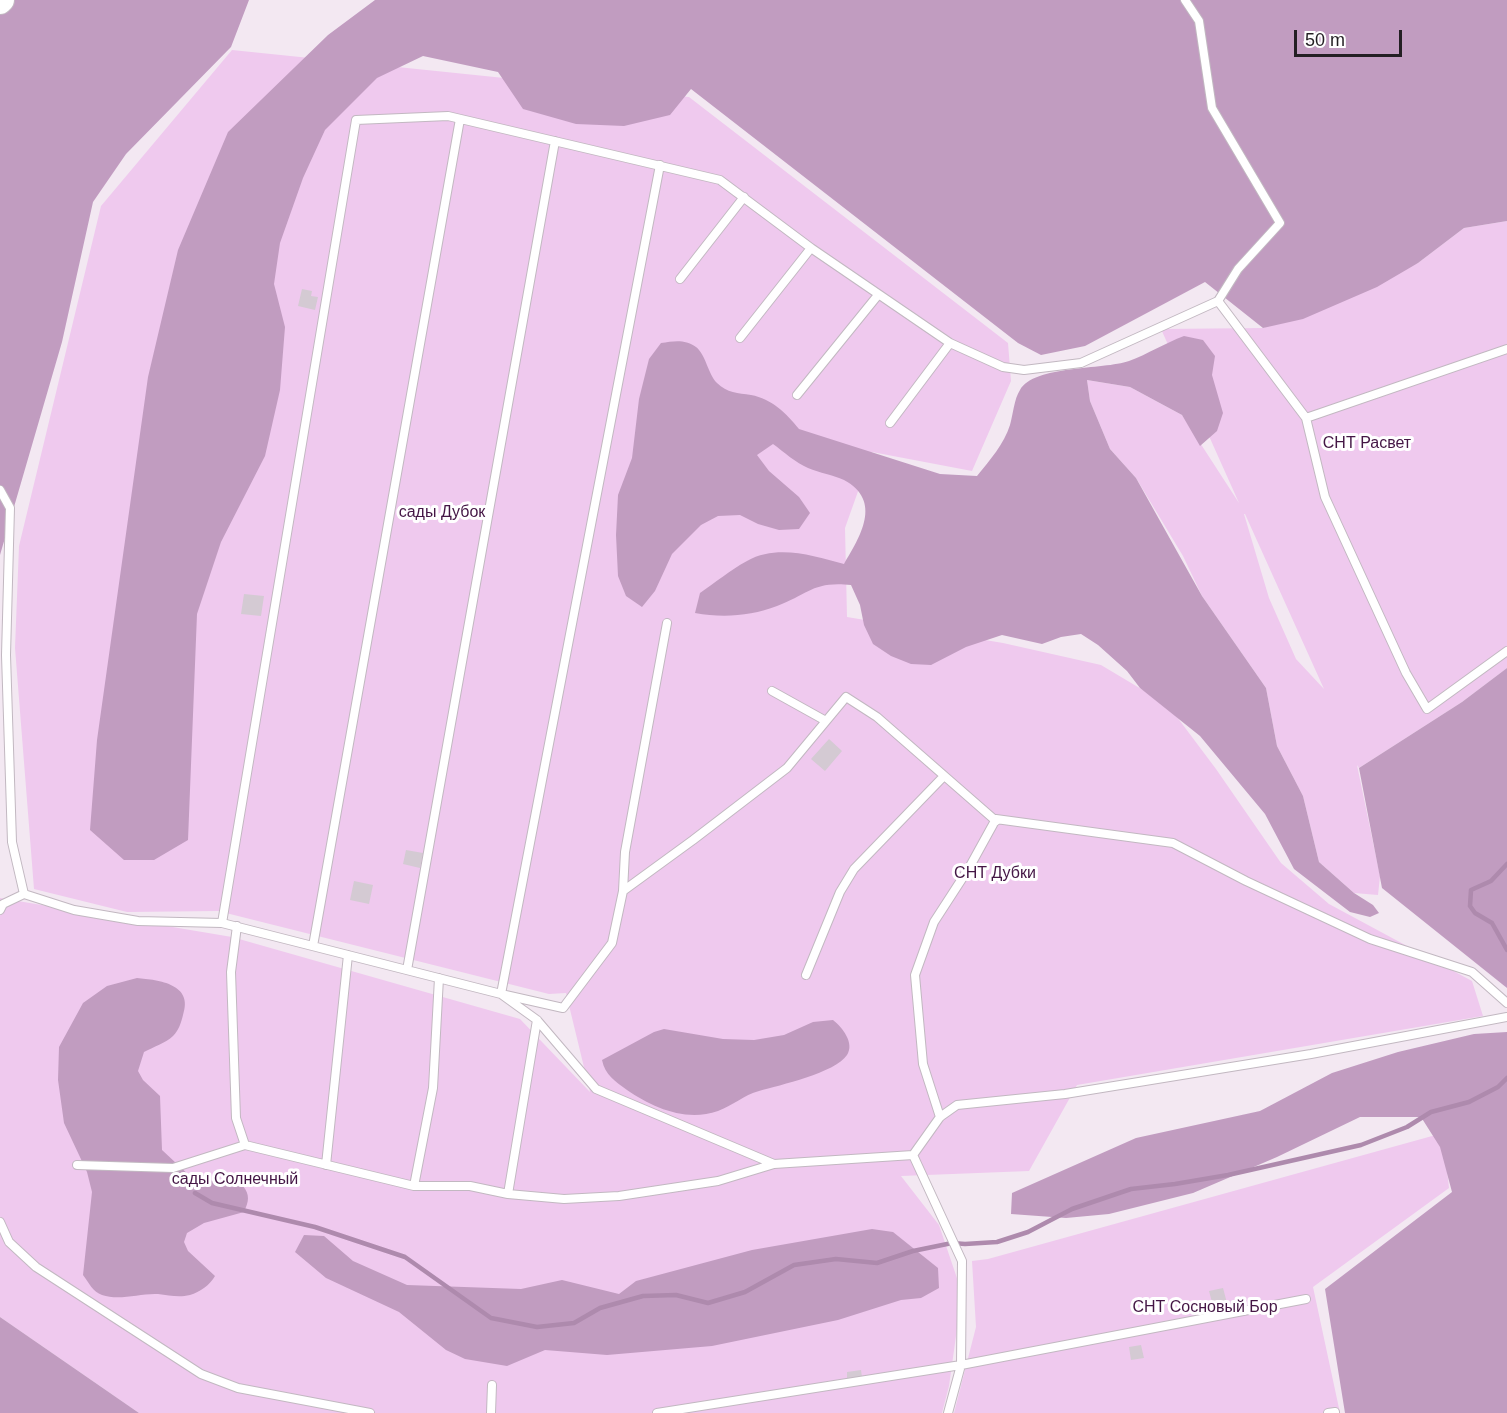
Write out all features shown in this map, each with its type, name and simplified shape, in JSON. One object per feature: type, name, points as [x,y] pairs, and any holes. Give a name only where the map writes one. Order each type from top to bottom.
[{"type":"lane","points":[[222,923],[356,120],[448,116],[720,180],[811,248],[950,343],[1003,367],[1024,370],[1081,363],[1218,301],[1238,269],[1280,223],[1212,108],[1199,21],[1185,0]]},
{"type":"lane","points":[[313,946],[460,119]]},
{"type":"lane","points":[[407,970],[555,141]]},
{"type":"lane","points":[[501,994],[660,165]]},
{"type":"lane","points":[[680,279],[744,197]]},
{"type":"lane","points":[[740,338],[811,248]]},
{"type":"lane","points":[[797,395],[878,294]]},
{"type":"lane","points":[[1218,301],[1306,418],[1324,497],[1406,673],[1427,709],[1507,651]]},
{"type":"lane","points":[[890,423],[950,343]]},
{"type":"lane","points":[[1306,418],[1507,349]]},
{"type":"lane","points":[[0,490],[10,508],[6,656],[12,842],[24,894]]},
{"type":"lane","points":[[0,910],[3,904],[24,894],[74,910],[138,921],[222,923],[563,1008],[612,944],[623,891],[625,852],[667,623]]},
{"type":"lane","points":[[772,691],[825,721]]},
{"type":"lane","points":[[623,891],[787,768],[846,697],[877,717],[996,821]]},
{"type":"lane","points":[[806,975],[840,892],[854,869],[945,776]]},
{"type":"lane","points":[[940,1118],[923,1064],[915,975],[934,922],[969,868],[996,819],[1173,843],[1246,881],[1370,939],[1472,972],[1507,1003]]},
{"type":"lane","points":[[237,926],[231,972],[236,1118],[245,1145]]},
{"type":"lane","points":[[326,1165],[348,955]]},
{"type":"lane","points":[[414,1186],[433,1088],[439,978]]},
{"type":"lane","points":[[501,994],[537,1020],[596,1089],[774,1164]]},
{"type":"lane","points":[[913,1155],[940,1118],[957,1105],[1065,1094],[1311,1054],[1507,1017]]},
{"type":"lane","points":[[508,1194],[537,1020]]},
{"type":"lane","points":[[77,1165],[173,1168],[245,1145],[414,1186],[470,1186],[508,1194],[564,1199],[620,1196],[718,1181],[774,1164],[913,1155]]},
{"type":"lane","points":[[913,1155],[962,1261],[962,1365],[948,1413]]},
{"type":"lane","points":[[0,1222],[9,1242],[36,1267],[201,1374],[238,1388],[370,1413]]},
{"type":"lane","points":[[657,1413],[962,1365],[1306,1299]]},
{"type":"lane","points":[[491,1413],[492,1385]]},
{"type":"green space","points":[[232,50],[689,97],[1008,343],[1011,381],[972,471],[872,452],[845,528],[847,617],[1003,643],[1101,665],[1168,705],[1216,769],[1281,863],[1329,904],[1472,981],[1483,1016],[1077,1085],[1029,1171],[901,1176],[939,1225],[962,1293],[949,1386],[942,1413],[139,1413],[0,1317],[0,898],[232,937],[520,1019],[590,1092],[566,993],[549,994],[218,911],[127,912],[34,889],[15,648],[19,546],[101,206]]},
{"type":"green space","name":"СНТ Расвет","points":[[1507,221],[1507,668],[1462,702],[1359,768],[1357,765],[1380,876],[1378,895],[1354,893],[1319,862],[1303,796],[1277,746],[1266,688],[1202,596],[1183,556],[1136,478],[1110,449],[1090,401],[1087,380],[1130,387],[1182,415],[1239,503],[1161,329],[1263,328],[1418,263],[1464,228]],"holes":[[[1245,514],[1324,689],[1296,659],[1269,598]]]},
{"type":"green space","name":"СНТ Сосновый Бор","points":[[1443,1133],[1449,1188],[1313,1287],[1340,1413],[954,1413],[976,1327],[972,1261],[988,1259]]},
{"type":"shaded area","points":[[0,0],[249,0],[231,47],[126,154],[93,202],[62,342],[0,555]]},
{"type":"shaded area","points":[[375,0],[1507,0],[1507,221],[1464,228],[1418,263],[1377,287],[1303,319],[1263,328],[1205,282],[1085,346],[1041,355],[1018,343],[691,89],[670,115],[624,126],[576,124],[523,109],[498,72],[423,56],[377,78],[325,130],[303,178],[280,243],[274,284],[285,327],[280,390],[265,456],[221,542],[197,614],[188,840],[154,860],[124,860],[90,830],[97,740],[148,377],[178,250],[228,132],[328,35]]},
{"type":"shaded area","points":[[1184,336],[1203,340],[1215,356],[1212,375],[1223,413],[1217,431],[1200,446],[1182,415],[1130,387],[1087,380],[1090,401],[1110,449],[1136,478],[1202,596],[1266,688],[1277,746],[1303,796],[1319,862],[1354,893],[1373,905],[1379,913],[1370,917],[1350,912],[1294,869],[1265,814],[1200,736],[1140,688],[1127,671],[1098,645],[1081,634],[1061,637],[1042,644],[1002,635],[966,647],[931,665],[911,664],[891,656],[873,644],[851,585],[838,584],[819,587],[777,606],[747,614],[726,616],[695,613],[700,593],[747,561],[771,553],[783,552],[808,555],[844,564],[856,542],[865,520],[865,509],[863,498],[856,489],[844,480],[804,466],[773,444],[757,455],[769,471],[799,497],[810,513],[799,529],[779,530],[758,524],[740,515],[718,516],[701,525],[672,554],[655,591],[642,607],[626,596],[618,576],[616,535],[618,495],[632,458],[639,399],[649,359],[661,343],[675,341],[692,344],[699,350],[714,379],[721,386],[733,392],[759,397],[772,403],[784,412],[799,429],[940,474],[977,476],[1004,439],[1018,394],[1028,382],[1054,372],[1129,361]]},
{"type":"shaded area","points":[[1507,668],[1507,988],[1382,888],[1359,768],[1462,702]]},
{"type":"shaded area","points":[[137,978],[164,982],[179,990],[184,996],[185,1005],[177,1031],[167,1041],[144,1052],[138,1071],[143,1080],[160,1096],[162,1150],[191,1177],[243,1186],[248,1195],[244,1212],[204,1223],[187,1233],[184,1242],[188,1251],[215,1276],[201,1290],[186,1296],[151,1294],[109,1297],[96,1292],[83,1275],[92,1192],[87,1172],[64,1123],[58,1080],[59,1047],[83,1003],[107,986]]},
{"type":"shaded area","points":[[833,1020],[843,1031],[849,1045],[847,1055],[841,1061],[819,1073],[754,1093],[723,1109],[706,1114],[682,1114],[648,1102],[615,1081],[605,1070],[602,1060],[664,1029],[723,1039],[754,1040],[784,1035],[813,1022]]},
{"type":"shaded area","points":[[1507,1032],[1507,1413],[1345,1413],[1325,1289],[1452,1192],[1440,1147],[1421,1117],[1360,1117],[1277,1157],[1193,1193],[1109,1214],[1066,1218],[1011,1214],[1012,1193],[1136,1138],[1260,1111],[1332,1073],[1398,1052],[1474,1034]]},
{"type":"shaded area","points":[[872,1229],[893,1232],[938,1268],[939,1288],[921,1298],[901,1300],[838,1320],[712,1346],[607,1355],[545,1350],[507,1366],[465,1359],[446,1350],[399,1312],[326,1278],[295,1252],[304,1235],[324,1236],[353,1261],[407,1285],[521,1289],[562,1280],[619,1294],[636,1281],[752,1250]]},
{"type":"shaded area","points":[[0,1317],[139,1413],[0,1413]]},
{"type":"building","points":[[302,289],[312,291],[311,296],[318,297],[315,310],[298,306]]},
{"type":"building","points":[[244,594],[264,596],[261,616],[241,614]]},
{"type":"building","points":[[829,739],[842,751],[825,771],[811,759]]},
{"type":"building","points":[[406,850],[423,853],[420,868],[403,864]]},
{"type":"building","points":[[354,881],[373,885],[369,904],[350,900]]},
{"type":"building","points":[[1223,1288],[1227,1303],[1213,1306],[1209,1291]]},
{"type":"building","points":[[1141,1345],[1144,1358],[1131,1360],[1129,1347]]},
{"type":"building","points":[[861,1370],[862,1377],[847,1378],[847,1372]]},
{"type":"waterway","points":[[1507,864],[1491,881],[1471,890],[1470,906],[1475,913],[1492,923],[1507,950]]},
{"type":"waterway","points":[[195,1193],[212,1203],[315,1227],[405,1257],[491,1318],[537,1327],[574,1323],[600,1308],[643,1296],[676,1295],[708,1303],[745,1292],[794,1265],[836,1259],[877,1263],[913,1251],[952,1243],[997,1242],[1028,1232],[1072,1209],[1131,1189],[1228,1175],[1361,1145],[1407,1127],[1431,1112],[1469,1102],[1498,1087],[1507,1078]]},
{"type":"park label","name":"сады Дубок","points":[[442,513]]},
{"type":"park label","name":"СНТ Дубки","points":[[995,874]]},
{"type":"park label","name":"сады Солнечный","points":[[235,1180]]}]
